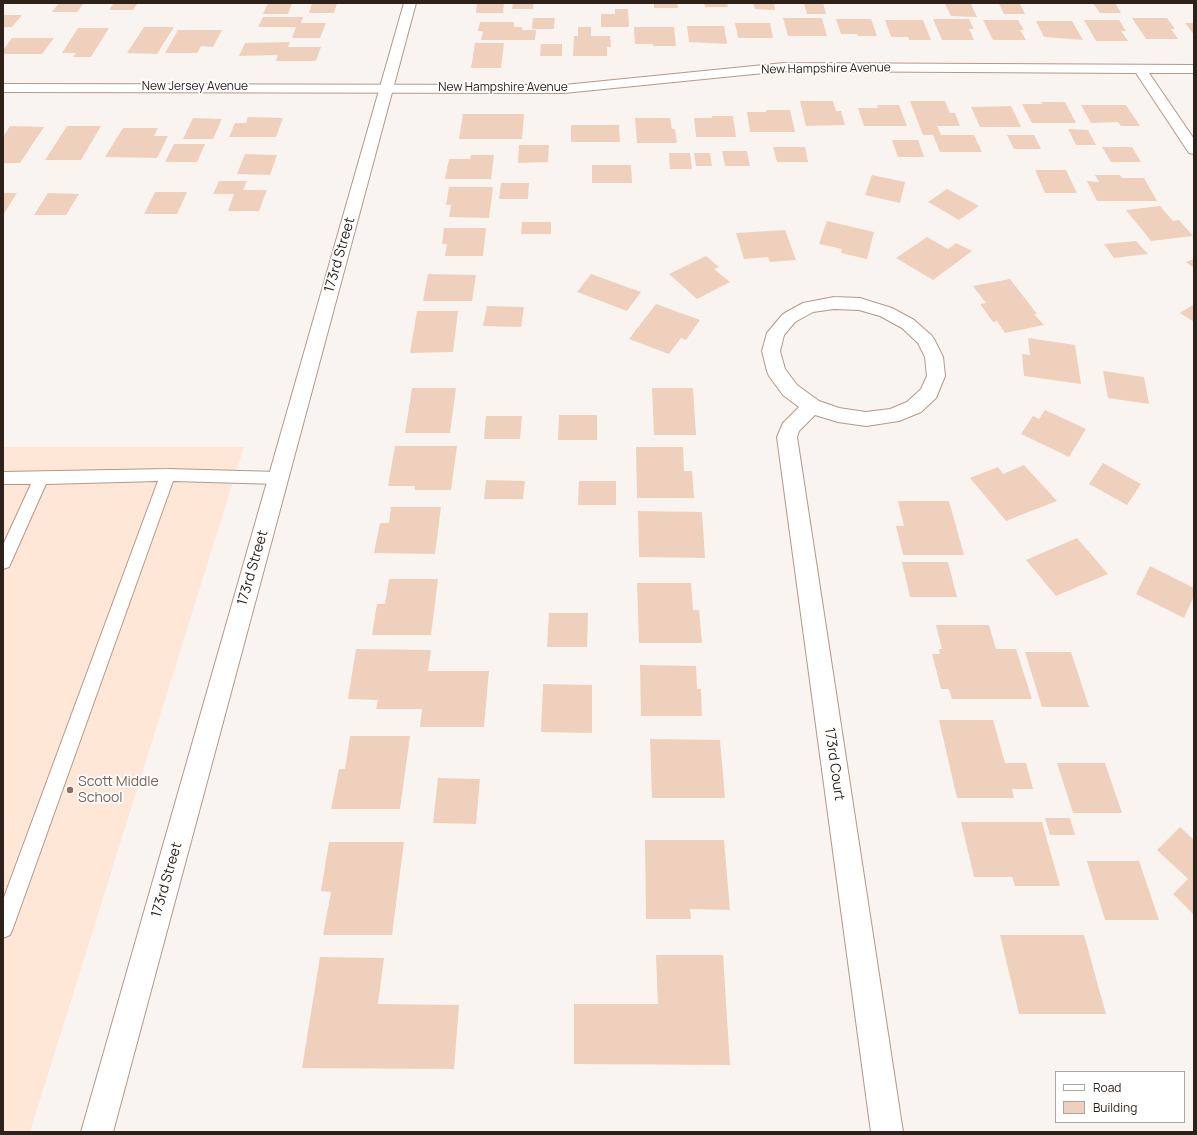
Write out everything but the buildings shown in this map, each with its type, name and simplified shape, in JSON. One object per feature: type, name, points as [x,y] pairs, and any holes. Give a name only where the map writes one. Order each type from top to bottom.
[{"type":"street","name":"173rd Street","points":[[97,1132],[410,3]]},
{"type":"street","name":"New Hampshire Avenue","points":[[387,87],[564,89],[784,67],[1194,69]]},
{"type":"street","points":[[1140,69],[1194,150]]},
{"type":"street","name":"New Jersey Avenue","points":[[3,88],[387,87]]},
{"type":"street","points":[[834,303],[860,304],[886,312],[908,324],[924,339],[934,357],[936,376],[929,393],[914,407],[892,416],[866,419],[838,416],[812,406],[790,390],[776,371],[771,351],[776,333],[789,318],[809,307],[834,303]]},
{"type":"street","name":"173rd Court","points":[[812,406],[790,428],[787,437],[886,1132]]},
{"type":"lane","points":[[3,928],[168,475]]},
{"type":"lane","points":[[3,478],[168,475],[278,478]]},
{"type":"lane","points":[[3,562],[42,478]]},
{"type":"shaded area","name":"Scott Middle School","points":[[3,447],[244,447],[30,1132],[3,1132]]},
{"type":"place","name":"Scott Middle School","points":[[70,790]]}]
